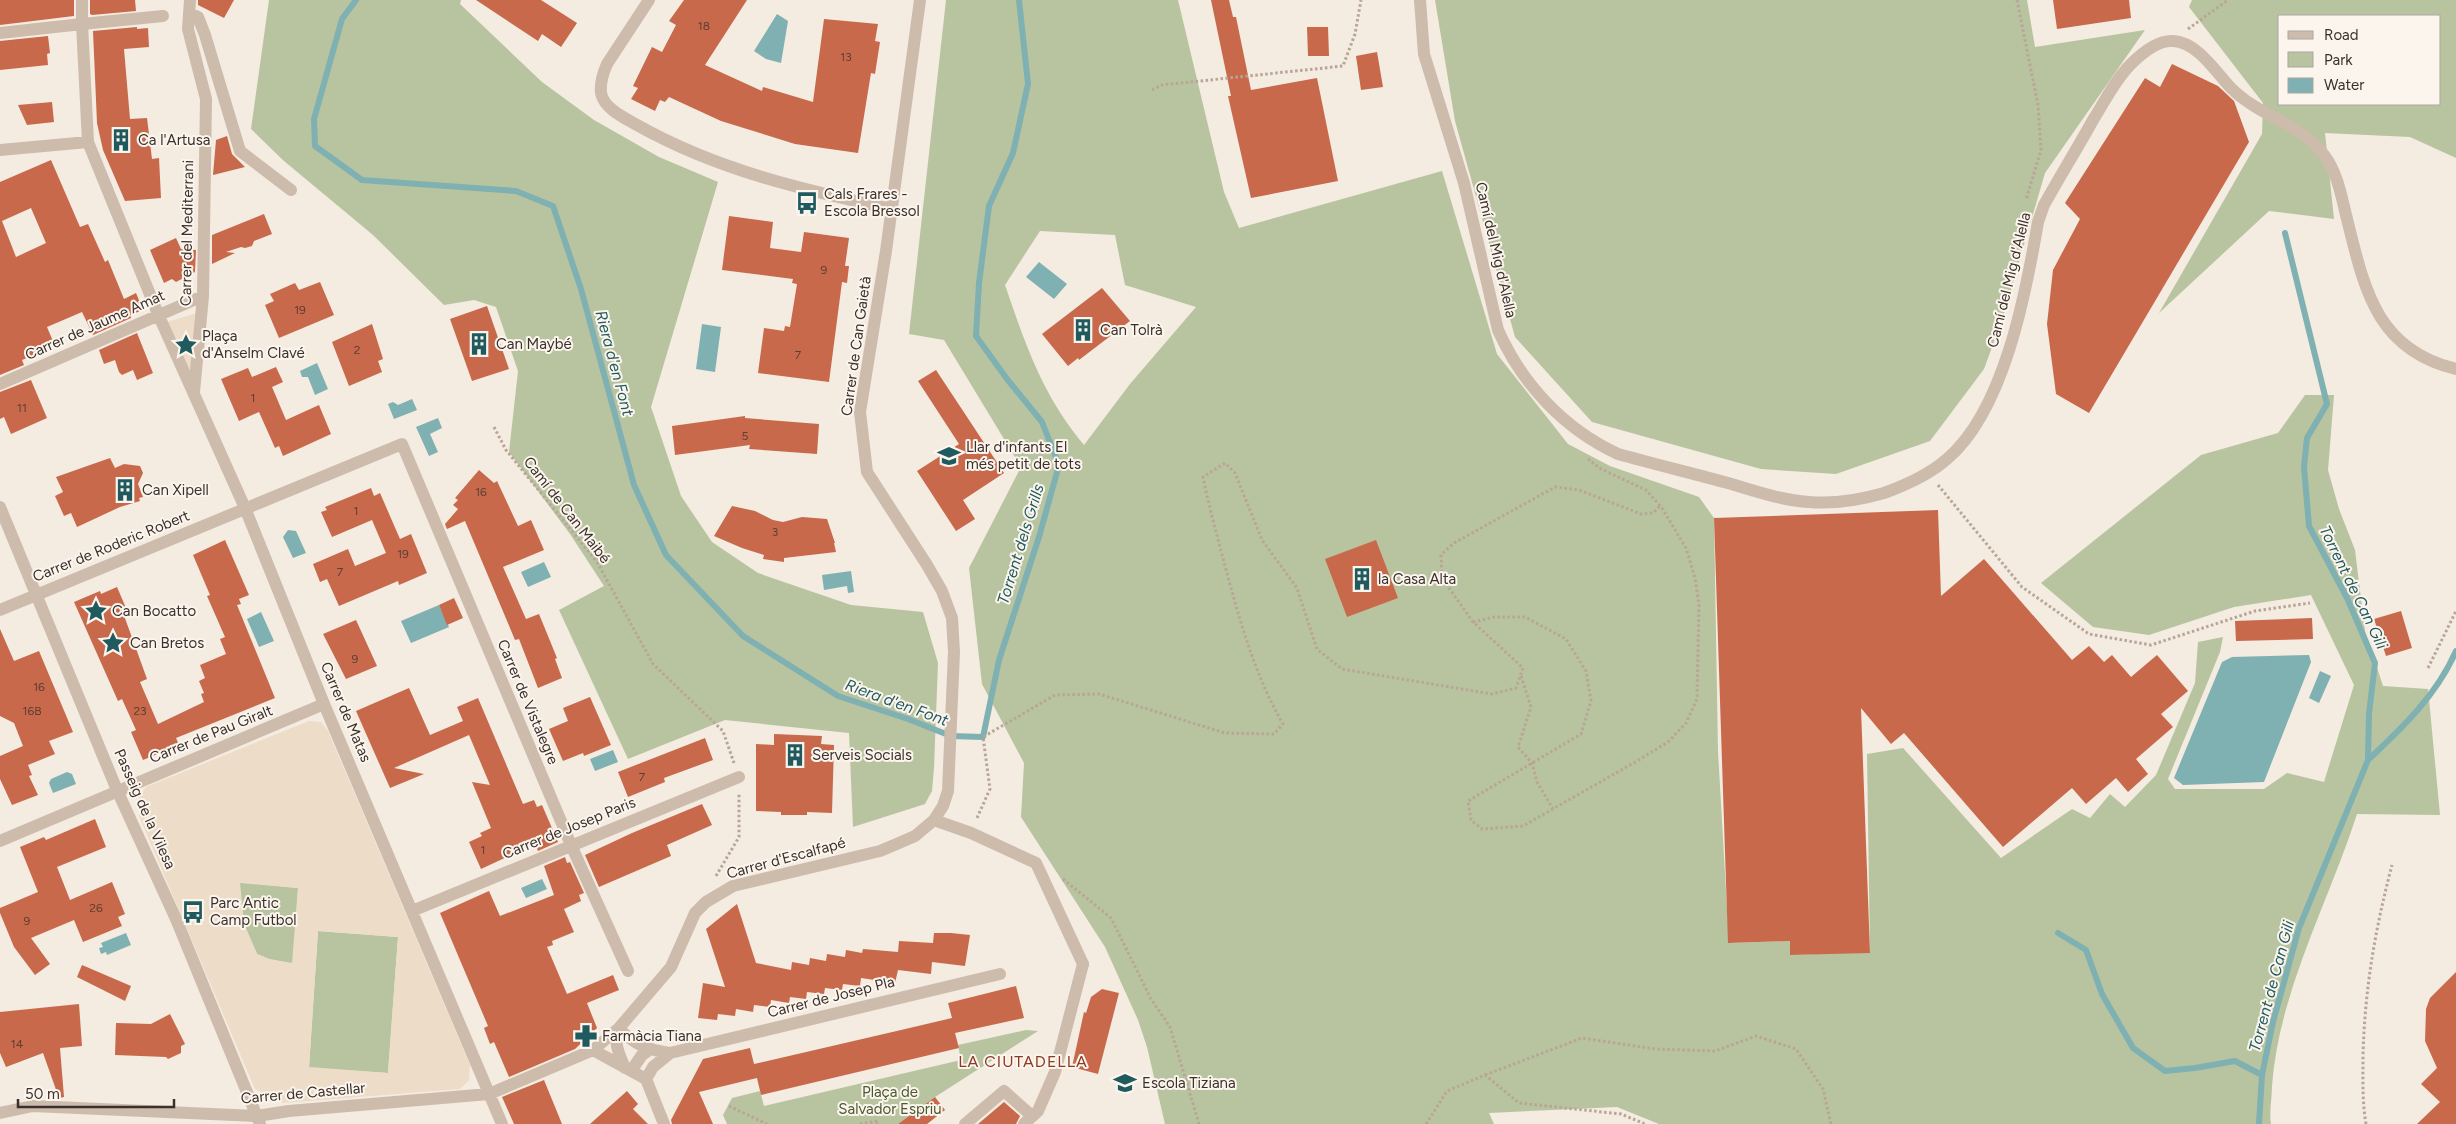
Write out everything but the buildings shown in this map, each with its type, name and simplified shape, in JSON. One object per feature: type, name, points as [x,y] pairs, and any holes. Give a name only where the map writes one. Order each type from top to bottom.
[{"type":"street","name":"Carrer de Matas","points":[[82,0],[88,142],[158,314],[245,508],[324,704],[502,1124]]},
{"type":"street","name":"Carrer del Mediterrani","points":[[190,0],[188,29],[206,99],[203,296],[194,395]]},
{"type":"street","points":[[649,0],[607,64],[602,76],[601,95],[614,112],[683,148],[757,177],[809,192],[892,209]]},
{"type":"street","name":"Carrer de Can Gaietà","points":[[920,0],[892,209],[860,412],[867,472],[937,582],[952,618],[954,652],[948,792],[943,806],[934,820]]},
{"type":"street","name":"Camí del Mig d'Alella","points":[[1420,0],[1424,54],[1464,183],[1498,330],[1508,351],[1540,395],[1566,422],[1594,443],[1618,454],[1774,496],[1809,502],[1840,502],[1899,488],[1929,473],[1961,446],[1978,421],[2016,333],[2038,222],[2044,205],[2117,81],[2144,52],[2157,44],[2172,40]]},
{"type":"street","points":[[189,13],[198,17],[205,35],[240,151],[291,190]]},
{"type":"street","points":[[0,33],[162,16]]},
{"type":"street","points":[[2172,40],[2192,48],[2247,103],[2303,134],[2324,155],[2337,180],[2366,291],[2377,313],[2389,332],[2408,349],[2429,361],[2456,369]]},
{"type":"street","points":[[0,150],[88,142]]},
{"type":"street","name":"Carrer de Jaume Amat","points":[[0,384],[203,296]]},
{"type":"street","name":"Carrer de Roderic Robert","points":[[0,610],[402,444]]},
{"type":"street","name":"Carrer de Vistalegre","points":[[402,444],[571,845],[628,970]]},
{"type":"street","name":"Passeig de la Vilesa","points":[[0,507],[38,594],[117,790],[176,919],[259,1120]]},
{"type":"street","name":"Carrer de Pau Giralt","points":[[0,841],[324,704]]},
{"type":"street","name":"Carrer de Josep Paris","points":[[412,911],[739,777]]},
{"type":"street","points":[[934,820],[971,833],[1036,863],[1083,964],[1055,1072],[1038,1110],[1028,1120],[1004,1091],[965,1124]]},
{"type":"street","name":"Carrer d'Escalfapé","points":[[489,1094],[593,1050],[619,1028],[671,967],[695,913],[719,893],[734,886],[880,851],[916,836],[934,820]]},
{"type":"street","name":"Carrer de Josep Pla","points":[[619,1028],[624,1035],[650,1050],[670,1053],[1000,974]]},
{"type":"street","points":[[619,1028],[615,1038],[616,1045],[628,1070]]},
{"type":"street","points":[[593,1050],[646,1079],[664,1124]]},
{"type":"street","points":[[628,1070],[642,1054],[650,1050]]},
{"type":"street","name":"Carrer de Josep Pla","points":[[646,1079],[653,1067],[670,1053]]},
{"type":"street","name":"Carrer de Castellar","points":[[0,1113],[33,1106],[259,1120],[289,1111],[489,1094]]},
{"type":"path","points":[[1152,90],[1162,85],[1343,66],[1355,34],[1361,0]]},
{"type":"path","points":[[2017,0],[2038,104],[2041,150],[2026,201]]},
{"type":"path","points":[[2172,40],[2228,0]]},
{"type":"path","name":"Camí de Can Maibé","points":[[494,427],[506,450],[597,562],[653,664],[722,731],[739,777]]},
{"type":"path","points":[[1473,622],[1494,616],[1525,616],[1566,639],[1586,671],[1591,701],[1581,734],[1468,802],[1471,820],[1482,830],[1522,826],[1668,742],[1686,723],[1697,699],[1699,605],[1695,578],[1686,548],[1660,506],[1646,490],[1607,473],[1589,460],[1594,443]]},
{"type":"path","points":[[971,833],[990,789],[983,737],[1055,695],[1099,694],[1225,733],[1274,734],[1283,724],[1267,696],[1249,652],[1209,509],[1202,477],[1225,463],[1235,473],[1262,540],[1297,588],[1317,649],[1342,669],[1492,694],[1516,688],[1523,668],[1473,622],[1442,578],[1441,555],[1454,543],[1555,487],[1579,490],[1641,514],[1653,513],[1660,506]]},
{"type":"path","points":[[1929,473],[2022,588],[2089,634],[2151,645],[2255,611],[2310,603]]},
{"type":"path","points":[[2428,668],[2456,611]]},
{"type":"path","points":[[1521,675],[1531,708],[1518,747],[1532,763],[1537,782],[1553,809]]},
{"type":"path","points":[[719,893],[714,880],[739,837],[739,777]]},
{"type":"path","points":[[2366,1124],[2363,1105],[2364,1003],[2376,926],[2392,865]]},
{"type":"path","points":[[1062,878],[1111,918],[1151,998],[1170,1027],[1199,1124]]},
{"type":"path","points":[[1426,1124],[1447,1090],[1582,1038],[1655,1049],[1715,1051],[1756,1036],[1796,1049],[1823,1089],[1832,1124]]},
{"type":"path","points":[[1485,1075],[1519,1103],[1621,1114],[1645,1124]]},
{"type":"path","points":[[729,1106],[767,1124]]},
{"type":"path","points":[[860,1124],[878,1121],[877,1124]]},
{"type":"green space","points":[[269,0],[461,0],[460,4],[542,82],[594,120],[659,157],[718,182],[651,407],[681,496],[712,542],[758,573],[851,605],[923,612],[938,663],[932,791],[925,804],[853,827],[849,733],[725,720],[628,759],[559,610],[604,586],[570,534],[509,452],[518,371],[496,307],[474,300],[444,305],[373,235],[284,161],[251,129]]},
{"type":"green space","points":[[946,0],[1178,0],[1224,192],[1239,228],[1442,171],[1497,354],[1568,444],[1610,466],[1699,497],[1714,518],[1718,751],[1729,943],[1790,941],[1791,955],[1870,952],[1867,754],[1903,748],[2001,858],[2072,809],[2090,818],[2110,794],[2125,807],[2156,775],[2195,683],[2198,642],[2223,637],[2220,652],[2168,779],[2175,789],[2264,789],[2287,773],[2324,782],[2354,685],[2311,595],[2234,607],[2149,635],[2093,627],[2041,583],[2201,455],[2278,433],[2305,395],[2334,395],[2328,470],[2339,509],[2355,550],[2365,631],[2383,686],[2428,689],[2440,815],[2357,814],[2306,948],[2284,1016],[2276,1051],[2270,1110],[2271,1124],[1659,1124],[1617,1107],[1489,1113],[1494,1124],[1165,1124],[1147,1047],[1138,1020],[1105,947],[1021,817],[1024,763],[982,684],[969,568],[1021,467],[944,340],[909,334]],"holes":[[[1040,231],[1115,235],[1125,285],[1196,307],[1130,384],[1084,445],[1069,426],[1046,388],[1020,329],[1005,285]]]},
{"type":"green space","points":[[1435,0],[2027,0],[2035,47],[2145,30],[2045,173],[2002,320],[1984,369],[1930,441],[1836,474],[1761,469],[1592,422],[1515,337],[1455,121]]},
{"type":"green space","points":[[2192,0],[2456,0],[2456,158],[2410,137],[2325,133],[2334,219],[2269,211],[2159,313],[2262,134],[2263,103],[2189,7]]},
{"type":"green space","points":[[239,882],[298,888],[293,964],[269,959],[257,954],[244,924]]},
{"type":"green space","points":[[318,931],[398,937],[388,1073],[309,1068]]},
{"type":"green space","name":"Plaça de Salvador Espriu","points":[[1026,1030],[1038,1031],[935,1097],[898,1124],[727,1124],[723,1115],[732,1098],[760,1091],[764,1106],[961,1060],[958,1045]]},
{"type":"shaded area","name":"Plaça d'Anselm Clavé","points":[[197,313],[192,368],[188,369],[167,322]]},
{"type":"shaded area","points":[[309,721],[321,722],[328,731],[470,1065],[469,1080],[460,1089],[283,1103],[255,1089],[139,816],[138,799],[146,787]],"holes":[[[240,883],[298,888],[292,963],[269,959],[257,954],[244,924]],[[318,931],[398,937],[388,1073],[309,1067]]]},
{"type":"water","points":[[777,14],[788,21],[781,63],[766,59],[754,51]]},
{"type":"water","points":[[1039,262],[1067,284],[1054,299],[1026,277]]},
{"type":"water","points":[[702,324],[721,327],[715,372],[696,369]]},
{"type":"water","points":[[317,363],[328,389],[315,395],[308,377],[302,377],[300,371]]},
{"type":"water","points":[[412,399],[417,410],[394,419],[388,404],[393,402],[398,405]]},
{"type":"water","points":[[438,418],[442,428],[430,434],[438,452],[429,456],[416,427]]},
{"type":"water","points":[[288,530],[296,531],[306,553],[293,558],[283,537]]},
{"type":"water","points":[[544,562],[551,577],[528,587],[521,572]]},
{"type":"water","points":[[851,571],[854,592],[848,593],[847,586],[824,590],[822,575]]},
{"type":"water","points":[[439,605],[449,627],[411,643],[401,621]]},
{"type":"water","points":[[261,612],[274,641],[259,647],[247,619]]},
{"type":"water","points":[[2309,655],[2311,662],[2264,782],[2183,785],[2174,778],[2222,662],[2232,657]]},
{"type":"water","points":[[2320,671],[2331,676],[2319,703],[2309,698]]},
{"type":"water","points":[[613,750],[618,762],[595,771],[590,759]]},
{"type":"water","points":[[67,772],[72,774],[76,784],[53,793],[49,783],[51,779]]},
{"type":"water","points":[[542,879],[547,889],[526,898],[521,888]]},
{"type":"water","points":[[126,933],[131,945],[107,955],[106,952],[101,954],[99,948],[103,947],[101,943]]},
{"type":"waterway","name":"Riera d'en Font","points":[[356,0],[342,19],[314,119],[315,146],[362,180],[516,191],[553,206],[581,289],[634,485],[666,555],[743,636],[838,696],[908,719],[951,736],[983,737],[999,660],[1039,537],[1059,465],[1042,422],[1007,379],[976,336],[979,283],[989,206],[1013,153],[1028,84],[1019,0]]},
{"type":"waterway","name":"Torrent de Can Gili","points":[[2259,1124],[2262,1075],[2273,1022],[2299,928],[2368,760],[2369,714],[2375,663],[2347,598],[2309,526],[2304,467],[2307,438],[2327,404],[2285,233]]},
{"type":"waterway","points":[[2368,760],[2418,710],[2439,682],[2456,651]]},
{"type":"waterway","points":[[2058,933],[2086,950],[2102,994],[2133,1048],[2165,1071],[2235,1061],[2262,1075]]},
{"type":"place","name":"Ca l'Artusa","points":[[121,140]]},
{"type":"place","name":"Cals Frares - Escola Bressol","points":[[807,203]]},
{"type":"place","name":"Can Tolrà","points":[[1083,330]]},
{"type":"place","name":"Can Maybé","points":[[479,344]]},
{"type":"place","name":"Plaça d'Anselm Clavé","points":[[186,345]]},
{"type":"place","name":"Llar d'infants El més petit de tots","points":[[949,456]]},
{"type":"place","name":"Can Xipell","points":[[125,490]]},
{"type":"place","name":"la Casa Alta","points":[[1362,579]]},
{"type":"place","name":"Can Bocatto","points":[[96,611]]},
{"type":"place","name":"Can Bretos","points":[[113,643]]},
{"type":"place","name":"Serveis Socials","points":[[795,755]]},
{"type":"place","name":"Parc Antic Camp Futbol","points":[[193,912]]},
{"type":"place","name":"Farmàcia Tiana","points":[[586,1036]]},
{"type":"place","name":"Escola Tiziana","points":[[1125,1083]]},
{"type":"district","name":"LA CIUTADELLA","points":[[1023,1061]]},
{"type":"water label","name":"Torrent dels Grills","points":[[1020,544]]}]
